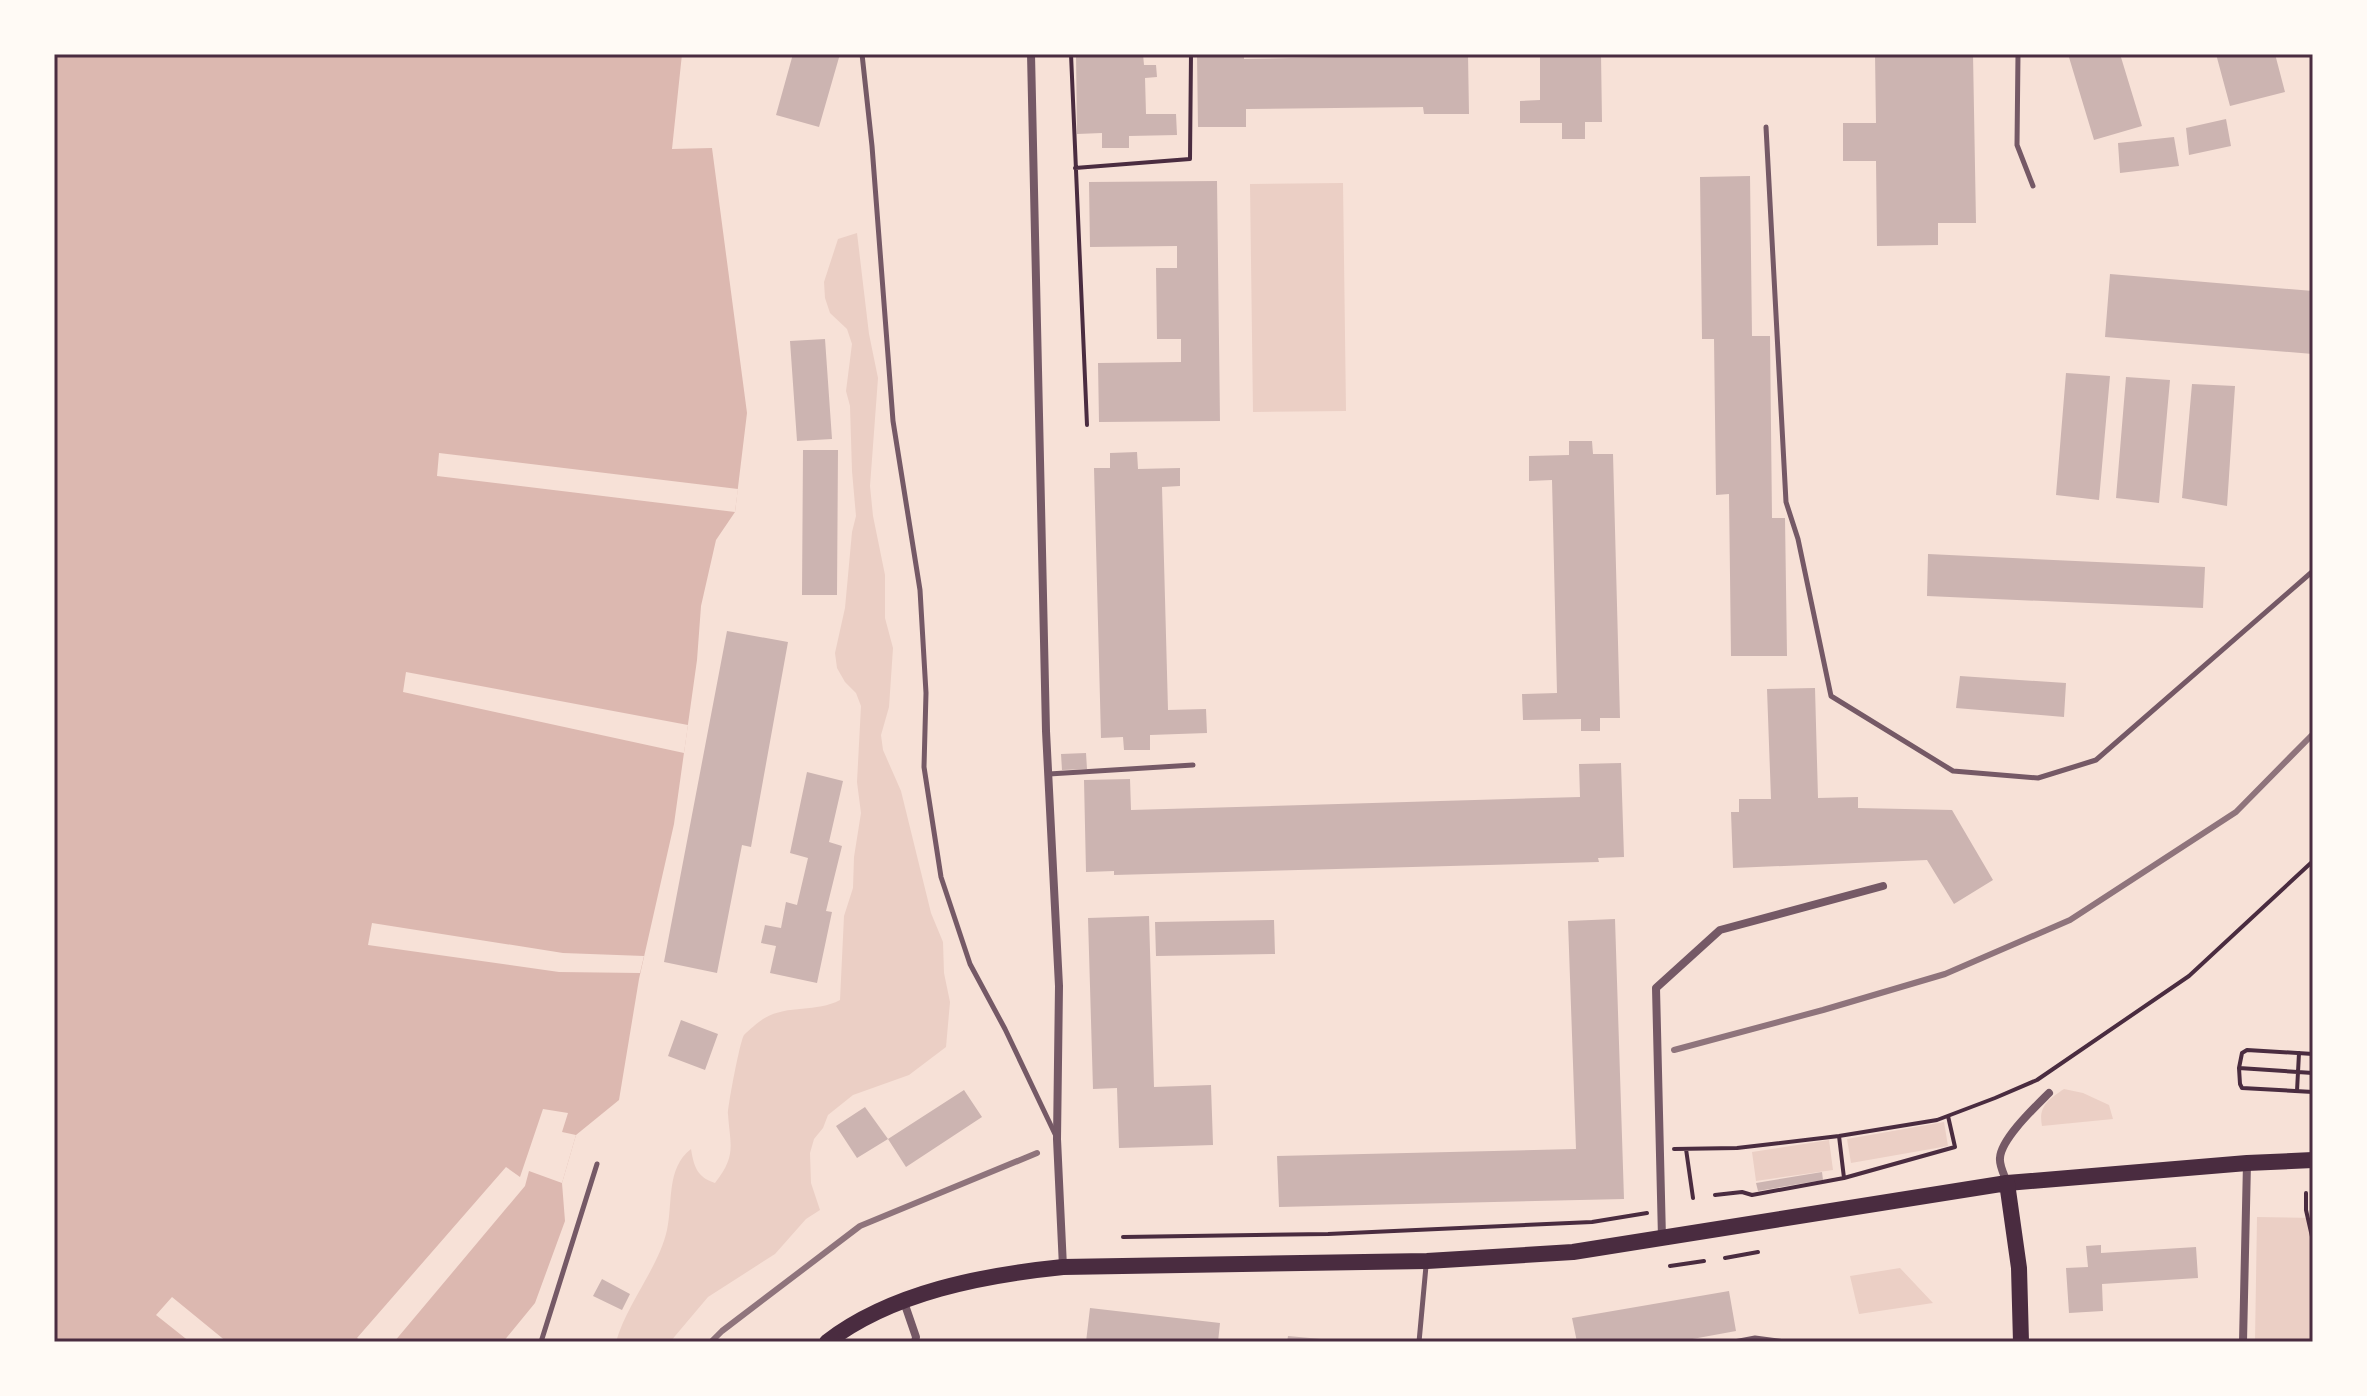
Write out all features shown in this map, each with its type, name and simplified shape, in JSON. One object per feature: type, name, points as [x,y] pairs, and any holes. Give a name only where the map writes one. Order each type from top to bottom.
[{"type":"main road","points":[[827,1342],[881,1310],[1009,1272],[1063,1267],[1427,1261],[1573,1252],[2007,1183],[2313,1160]]},
{"type":"main road","points":[[2007,1183],[2019,1268],[2021,1342]]},
{"type":"street","points":[[1031,54],[1045,716],[1059,986],[1057,1139],[1063,1267]]},
{"type":"street","points":[[1662,1239],[1656,988],[1720,930],[1883,886]]},
{"type":"street","points":[[2007,1183],[2000,1162],[2003,1149],[2028,1114],[2049,1093]]},
{"type":"street","points":[[2243,1342],[2247,1163]]},
{"type":"street","points":[[904,1302],[915,1342]]},
{"type":"lane","points":[[862,54],[893,421],[920,590],[926,693],[924,767],[941,877],[970,964],[1005,1029],[1057,1139]]},
{"type":"lane","points":[[2018,54],[2017,145],[2033,186]]},
{"type":"lane","points":[[1766,127],[1786,502],[1798,539],[1831,696],[1953,771],[2038,778],[2096,760],[2313,571]]},
{"type":"lane","points":[[1049,774],[1193,765]]},
{"type":"lane","points":[[541,1342],[597,1164]]},
{"type":"lane","points":[[1419,1342],[1427,1261]]},
{"type":"lane","points":[[1734,1342],[1755,1338],[1785,1342]]},
{"type":"path","points":[[1071,54],[1087,425]]},
{"type":"path","points":[[1075,168],[1190,159],[1191,54]]},
{"type":"path","points":[[1660,1149],[1737,1148],[1937,1120],[2037,1080],[2189,976],[2313,861]]},
{"type":"path","points":[[2313,1054],[2247,1050],[2242,1053],[2239,1068],[2242,1088],[2313,1092]]},
{"type":"path","points":[[2296,1091],[2299,1053]]},
{"type":"path","points":[[2239,1068],[2313,1073]]},
{"type":"path","points":[[1715,1195],[1742,1192],[1752,1195],[1844,1178],[1955,1147],[1948,1116]]},
{"type":"path","points":[[1839,1136],[1844,1178]]},
{"type":"path","points":[[1686,1149],[1693,1198]]},
{"type":"path","points":[[2306,1193],[2306,1210],[2313,1241]]},
{"type":"path","points":[[1123,1237],[1328,1234],[1592,1222],[1661,1211]]},
{"type":"path","points":[[1725,1258],[1758,1252]]},
{"type":"path","points":[[1670,1266],[1704,1261]]},
{"type":"shaded area","points":[[54,54],[682,54],[672,149],[712,148],[747,413],[735,512],[716,540],[701,606],[697,660],[674,824],[639,979],[619,1100],[576,1135],[562,1183],[565,1221],[535,1303],[503,1342],[54,1342]]},
{"type":"shaded area","points":[[1343,183],[1346,411],[1253,412],[1250,184]]},
{"type":"shaded area","points":[[857,233],[869,334],[878,378],[870,486],[885,575],[885,618],[893,648],[889,707],[881,735],[883,750],[901,791],[931,913],[943,942],[944,973],[950,1002],[946,1047],[909,1075],[853,1095],[828,1115],[810,1153],[811,1183],[820,1210],[806,1219],[775,1254],[708,1297],[670,1342],[616,1342],[627,1313],[663,1244],[674,1176],[683,1157],[691,1149],[697,1170],[715,1183],[727,1165],[730,1150],[728,1114],[744,1035],[772,1014],[840,1000],[844,916],[853,888],[861,813],[857,782],[861,706],[856,693],[837,668],[835,653],[845,608],[856,516],[850,406],[846,391],[852,344],[847,329],[830,313],[824,282],[838,239]]},
{"type":"shaded area","points":[[2064,1089],[2083,1093],[2109,1105],[2113,1119],[2042,1126],[2043,1108]]},
{"type":"shaded area","points":[[1944,1122],[1948,1146],[1851,1163],[1847,1139]]},
{"type":"shaded area","points":[[1829,1140],[1833,1170],[1756,1181],[1752,1152]]},
{"type":"shaded area","points":[[2257,1217],[2313,1218],[2313,1342],[2255,1342]]},
{"type":"shaded area","points":[[1900,1268],[1933,1303],[1859,1314],[1850,1276]]},
{"type":"pier","points":[[439,453],[738,489],[735,512],[437,476]]},
{"type":"pier","points":[[406,672],[688,725],[684,753],[403,692]]},
{"type":"pier","points":[[372,923],[563,953],[644,956],[640,973],[559,972],[368,945]]},
{"type":"pier","points":[[543,1109],[568,1113],[562,1132],[576,1135],[562,1183],[529,1171],[525,1186],[394,1342],[363,1342],[357,1338],[506,1167],[520,1177]]},
{"type":"pier","points":[[172,1297],[227,1342],[190,1342],[156,1315]]},
{"type":"building","points":[[793,54],[840,54],[819,127],[776,115]]},
{"type":"building","points":[[1076,54],[1143,54],[1144,65],[1156,65],[1157,77],[1145,78],[1146,114],[1176,114],[1177,135],[1129,136],[1129,148],[1102,148],[1102,133],[1077,134]]},
{"type":"building","points":[[1197,54],[1244,54],[1244,59],[1468,54],[1469,114],[1424,114],[1423,107],[1246,109],[1246,127],[1198,127]]},
{"type":"building","points":[[1540,54],[1601,54],[1602,122],[1585,122],[1585,139],[1562,139],[1562,123],[1520,123],[1520,101],[1540,100]]},
{"type":"building","points":[[1875,54],[1973,54],[1976,223],[1938,223],[1938,245],[1877,246],[1876,161],[1843,161],[1843,123],[1876,123]]},
{"type":"building","points":[[2068,54],[2120,54],[2142,126],[2094,140]]},
{"type":"building","points":[[2216,54],[2275,54],[2285,92],[2230,106]]},
{"type":"building","points":[[2226,119],[2231,146],[2189,155],[2186,128]]},
{"type":"building","points":[[2174,137],[2179,166],[2120,173],[2118,143]]},
{"type":"building","points":[[1750,176],[1752,336],[1770,336],[1772,518],[1785,518],[1787,656],[1731,656],[1729,494],[1716,495],[1714,339],[1702,339],[1700,177]]},
{"type":"building","points":[[1217,181],[1220,421],[1099,422],[1098,363],[1181,362],[1181,339],[1157,339],[1156,268],[1177,268],[1177,246],[1090,247],[1089,182]]},
{"type":"building","points":[[2110,274],[2313,291],[2313,354],[2105,337]]},
{"type":"building","points":[[825,339],[832,439],[797,441],[790,341]]},
{"type":"building","points":[[2066,373],[2110,376],[2099,500],[2056,495]]},
{"type":"building","points":[[2126,377],[2170,380],[2159,503],[2116,498]]},
{"type":"building","points":[[2192,384],[2235,386],[2227,506],[2182,498]]},
{"type":"building","points":[[1569,441],[1592,441],[1593,454],[1613,454],[1620,718],[1600,718],[1600,731],[1581,731],[1581,719],[1523,720],[1522,694],[1557,693],[1552,480],[1529,481],[1529,456],[1569,455]]},
{"type":"building","points":[[803,450],[838,450],[837,595],[802,595]]},
{"type":"building","points":[[1137,452],[1138,469],[1180,468],[1180,486],[1162,487],[1168,710],[1206,709],[1207,733],[1150,735],[1150,750],[1124,750],[1123,737],[1101,738],[1094,468],[1110,468],[1110,453]]},
{"type":"building","points":[[1928,554],[2205,567],[2203,608],[1927,596]]},
{"type":"building","points":[[727,631],[788,642],[751,847],[742,845],[717,973],[664,962]]},
{"type":"building","points":[[1960,676],[2066,683],[2064,717],[1956,708]]},
{"type":"building","points":[[1815,688],[1818,798],[1858,797],[1858,808],[1952,810],[1993,880],[1954,904],[1927,860],[1733,868],[1731,812],[1739,812],[1739,799],[1771,799],[1767,689]]},
{"type":"building","points":[[1086,753],[1087,769],[1062,770],[1061,754]]},
{"type":"building","points":[[1621,763],[1624,857],[1598,858],[1599,862],[1114,875],[1114,871],[1086,872],[1084,780],[1130,779],[1131,810],[1580,797],[1579,764]]},
{"type":"building","points":[[807,772],[843,781],[829,842],[842,846],[826,911],[832,912],[817,983],[770,973],[776,946],[761,943],[765,925],[781,928],[786,902],[797,905],[808,858],[790,853]]},
{"type":"building","points":[[1149,916],[1154,1087],[1211,1085],[1213,1145],[1119,1148],[1117,1088],[1093,1089],[1088,918]]},
{"type":"building","points":[[1615,919],[1624,1199],[1279,1207],[1277,1156],[1576,1149],[1568,921]]},
{"type":"building","points":[[1274,920],[1275,954],[1156,956],[1155,922]]},
{"type":"building","points":[[681,1020],[718,1034],[705,1070],[668,1056]]},
{"type":"building","points":[[964,1090],[982,1117],[906,1167],[888,1139]]},
{"type":"building","points":[[865,1107],[888,1139],[857,1158],[836,1126]]},
{"type":"building","points":[[1822,1172],[1823,1180],[1758,1191],[1756,1183]]},
{"type":"building","points":[[2101,1245],[2101,1253],[2196,1247],[2198,1278],[2102,1284],[2103,1311],[2069,1313],[2066,1268],[2088,1267],[2086,1246]]},
{"type":"building","points":[[602,1279],[630,1294],[622,1310],[593,1296]]},
{"type":"building","points":[[1729,1291],[1736,1331],[1676,1342],[1577,1342],[1572,1318]]},
{"type":"building","points":[[1090,1308],[1220,1323],[1218,1342],[1086,1342]]},
{"type":"building","points":[[1288,1336],[1332,1340],[1332,1342],[1287,1342]]},
{"type":"railway","points":[[1674,1050],[1945,974],[2070,920],[2236,812],[2313,734]]},
{"type":"railway","points":[[711,1342],[860,1226],[1037,1153]]}]
